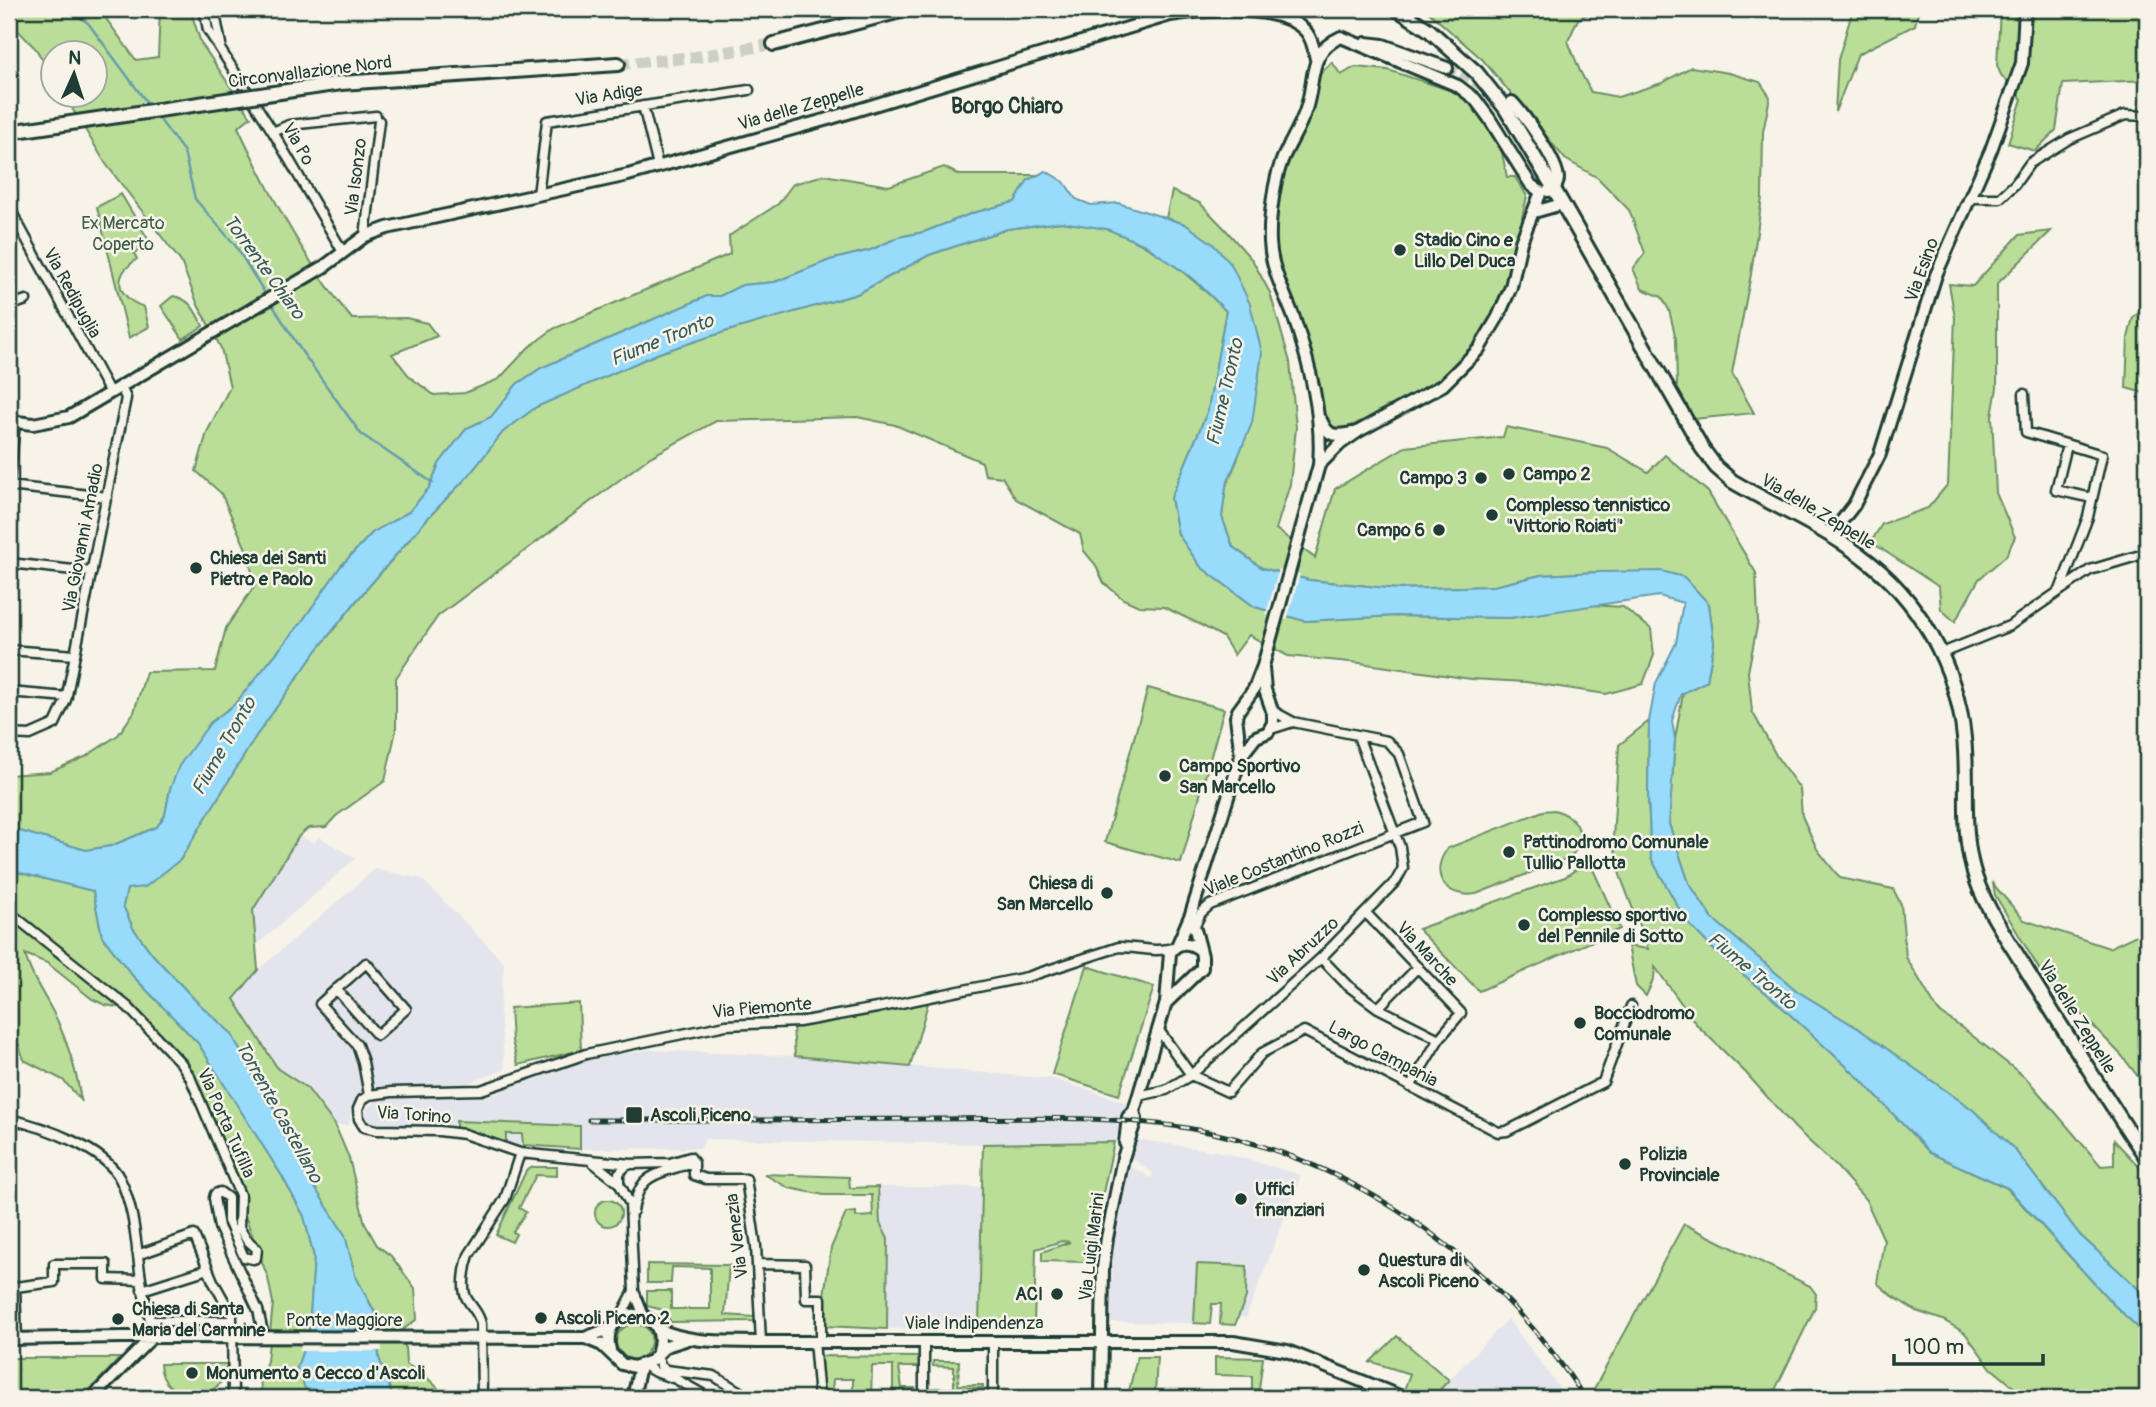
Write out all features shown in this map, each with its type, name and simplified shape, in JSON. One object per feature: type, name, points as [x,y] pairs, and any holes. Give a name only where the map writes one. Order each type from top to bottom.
[{"type":"main road","points":[[774,44],[908,9]]},
{"type":"main road","points":[[1396,9],[1429,30],[1476,73],[1505,108],[1555,189]]},
{"type":"main road","name":"Circonvallazione Nord","points":[[9,132],[341,83],[618,64]]},
{"type":"main road","points":[[9,123],[30,129]]},
{"type":"main road","name":"Via delle Zeppelle","points":[[1555,189],[1696,437],[1716,467],[1732,481],[1860,554],[1888,578],[1915,611],[1942,653],[1953,682],[1965,739],[1966,836],[1973,870],[1985,901],[2052,1012],[2147,1158]]},
{"type":"street","name":"Via Po","points":[[204,9],[208,30],[273,132],[343,252]]},
{"type":"street","points":[[214,9],[224,54]]},
{"type":"street","name":"Via Esino","points":[[1830,536],[1854,505],[1880,453],[1936,275],[1991,150],[2022,63],[2025,9]]},
{"type":"street","name":"Via delle Zeppelle","points":[[12,421],[42,423],[69,417],[325,266],[365,236],[387,228],[658,166],[828,119],[1170,15],[1196,11],[1232,11],[1270,15],[1292,22],[1307,32],[1316,59]]},
{"type":"street","points":[[1316,59],[1330,42],[1341,37],[1458,86],[1475,99],[1531,185],[1541,192],[1555,189]]},
{"type":"street","points":[[1354,41],[1383,45],[1447,68]]},
{"type":"street","name":"Viale Costantino Rozzi","points":[[1241,756],[1236,717],[1254,689],[1263,666],[1319,467],[1319,415],[1300,335],[1272,262],[1270,241],[1273,199],[1282,161],[1306,110],[1316,59]]},
{"type":"street","name":"Via Adige","points":[[538,195],[547,121],[749,90]]},
{"type":"street","name":"Via delle Zeppelle","points":[[1512,102],[1541,141],[1556,170],[1558,181],[1555,189]]},
{"type":"street","points":[[643,106],[658,166]]},
{"type":"street","points":[[1970,198],[2000,198],[2015,184],[2030,163],[2069,139],[2125,115],[2147,116]]},
{"type":"street","name":"Via Isonzo","points":[[273,132],[289,125],[378,118],[365,236]]},
{"type":"street","points":[[1319,467],[1330,453],[1359,432],[1443,385],[1479,349],[1498,317],[1511,287],[1521,242],[1541,192]]},
{"type":"street","points":[[1534,212],[1562,204]]},
{"type":"street","name":"Via Redipuglia","points":[[9,207],[110,393]]},
{"type":"street","points":[[9,306],[26,300]]},
{"type":"street","name":"Via Giovanni Amadio","points":[[9,734],[30,735],[55,724],[67,697],[127,398],[121,387]]},
{"type":"street","points":[[2024,394],[2025,432],[2102,455],[2088,517],[2060,590]]},
{"type":"street","points":[[1319,415],[1326,430],[1333,435],[1359,432]]},
{"type":"street","points":[[12,421],[9,485],[107,497]]},
{"type":"street","points":[[2067,445],[2056,490],[2092,498]]},
{"type":"street","points":[[1942,653],[2009,626],[2090,570],[2147,553]]},
{"type":"street","points":[[9,563],[92,572]]},
{"type":"street","points":[[9,649],[75,655]]},
{"type":"street","name":"Viale Costantino Rozzi","points":[[1263,666],[1274,720],[1271,729]]},
{"type":"street","points":[[9,692],[67,697]]},
{"type":"street","name":"Viale Costantino Rozzi","points":[[1194,927],[1201,913],[1210,905],[1423,822],[1398,754],[1387,741],[1293,722],[1257,700],[1244,704]]},
{"type":"street","name":"Viale Costantino Rozzi","points":[[1134,1111],[1166,1003],[1169,965],[1191,914],[1241,756],[1256,737],[1293,722]]},
{"type":"street","points":[[1238,727],[1246,735],[1256,737]]},
{"type":"street","points":[[1358,736],[1395,833]]},
{"type":"street","name":"Via Abruzzo","points":[[1138,1096],[1166,1090],[1191,1075],[1321,958],[1366,913],[1396,881],[1403,868],[1395,833]]},
{"type":"street","name":"Via Porta Tufilla","points":[[9,912],[128,1007],[181,1063],[190,1077],[240,1195],[239,1227],[246,1239],[257,1249],[256,1258],[244,1257],[228,1221],[228,1198],[220,1192],[215,1194],[214,1198],[219,1227],[258,1310],[268,1338]]},
{"type":"street","name":"Via Marche","points":[[1366,913],[1461,1013],[1439,1039],[1410,1087]]},
{"type":"street","name":"Viale Costantino Rozzi","points":[[1166,1003],[1195,975],[1203,962],[1191,914]]},
{"type":"street","points":[[1175,947],[1191,944],[1199,949]]},
{"type":"street","name":"Via Piemonte","points":[[369,1095],[481,1090],[574,1058],[647,1040],[726,1025],[799,1022],[877,1008],[1027,977],[1119,947],[1157,952],[1175,947]]},
{"type":"street","points":[[1157,952],[1181,977],[1195,975]]},
{"type":"street","points":[[1321,958],[1347,985],[1378,1008],[1439,1039]]},
{"type":"street","points":[[336,989],[377,1035],[406,1009],[366,963],[336,989],[320,1004],[356,1045],[363,1062],[369,1095]]},
{"type":"street","points":[[1378,1008],[1418,967]]},
{"type":"street","name":"Largo Campania","points":[[1191,1075],[1228,1092],[1262,1053],[1304,1031],[1499,1132],[1511,1129],[1604,1082],[1631,1006]]},
{"type":"street","points":[[1158,1028],[1191,1075]]},
{"type":"street","name":"Via Torino","points":[[369,1095],[362,1100],[358,1109],[359,1119],[364,1127],[464,1134],[520,1153]]},
{"type":"street","name":"Via Luigi Marini","points":[[1101,1398],[1101,1340],[1107,1238],[1123,1158],[1126,1126],[1128,1117],[1134,1111]]},
{"type":"street","points":[[9,1119],[36,1126],[96,1154],[119,1176],[128,1201],[142,1290],[152,1321],[152,1337],[92,1398]]},
{"type":"street","points":[[482,1398],[482,1339],[479,1314],[466,1297],[466,1264],[505,1199],[520,1153],[633,1164],[670,1163],[690,1157],[694,1163],[685,1164],[629,1192],[589,1160]]},
{"type":"street","name":"Via Venezia","points":[[694,1163],[694,1175],[706,1179],[746,1179],[757,1264],[761,1342]]},
{"type":"street","points":[[631,1228],[634,1204],[643,1185],[644,1171],[633,1164]]},
{"type":"street","points":[[633,1164],[622,1169],[618,1178],[630,1204],[634,1291],[644,1316]]},
{"type":"street","points":[[137,1251],[140,1254],[194,1235],[232,1315],[233,1398]]},
{"type":"street","points":[[13,1339],[15,1287],[54,1282],[54,1264],[106,1264],[106,1279],[141,1280]]},
{"type":"street","points":[[757,1264],[806,1265],[806,1298],[821,1299],[818,1341],[819,1398]]},
{"type":"street","points":[[142,1290],[208,1269]]},
{"type":"street","points":[[610,1350],[608,1335],[634,1291]]},
{"type":"street","points":[[620,1318],[636,1314],[644,1316]]},
{"type":"street","name":"Viale Indipendenza","points":[[644,1316],[658,1329],[673,1337],[688,1340],[1233,1342],[1260,1345],[1299,1355],[1405,1398]]},
{"type":"street","points":[[152,1321],[232,1321]]},
{"type":"street","points":[[482,1339],[585,1338],[611,1328]]},
{"type":"street","points":[[658,1329],[660,1337],[657,1353],[661,1366],[666,1370],[714,1376],[750,1398]]},
{"type":"street","points":[[585,1338],[610,1350],[622,1364],[634,1391]]},
{"type":"street","name":"Ponte Maggiore","points":[[13,1339],[482,1339]]},
{"type":"street","name":"Viale Indipendenza","points":[[641,1366],[666,1346],[688,1340]]},
{"type":"street","points":[[924,1341],[924,1398]]},
{"type":"street","points":[[993,1341],[993,1398]]},
{"type":"street","points":[[622,1364],[641,1366],[676,1379],[709,1398]]},
{"type":"street","points":[[634,1391],[641,1366]]},
{"type":"street","points":[[634,1391],[656,1372]]},
{"type":"street","points":[[694,1389],[701,1374]]},
{"type":"shaded area","points":[[299,836],[314,843],[319,837],[356,858],[256,946],[253,910]]},
{"type":"shaded area","points":[[375,869],[422,879],[504,962],[500,1012],[505,1070],[465,1084],[368,1087],[352,1106],[349,1125],[335,1125],[307,1088],[279,1069],[234,999],[258,970]]},
{"type":"shaded area","points":[[649,1050],[795,1056],[1054,1079],[1128,1103],[1114,1142],[983,1144],[705,1139],[701,1148],[580,1149],[506,1145],[456,1128],[375,1125],[367,1121],[369,1106],[388,1097],[483,1097],[498,1093],[532,1074],[586,1059]]},
{"type":"shaded area","points":[[1135,1139],[1221,1152],[1301,1175],[1246,1318],[1238,1316],[1246,1297],[1197,1264],[1194,1323],[1110,1322],[1113,1226],[1128,1165],[1151,1178],[1153,1173],[1130,1157]]},
{"type":"shaded area","points":[[878,1187],[982,1187],[979,1326],[887,1329],[888,1239],[880,1223]]},
{"type":"shaded area","points":[[1508,1319],[1567,1398],[1432,1398],[1449,1380]]},
{"type":"green space","points":[[9,9],[99,9],[136,60],[158,57],[160,9],[190,9],[201,43],[251,117],[238,127],[263,178],[289,227],[335,297],[352,319],[406,318],[427,323],[437,336],[392,354],[410,377],[434,395],[465,393],[499,379],[528,348],[553,329],[730,254],[729,236],[778,204],[793,184],[824,175],[889,186],[944,167],[959,175],[1039,175],[1028,180],[1015,202],[973,213],[924,232],[899,237],[871,250],[830,260],[775,282],[742,285],[720,296],[707,296],[541,368],[517,384],[491,417],[467,428],[439,464],[429,488],[410,511],[372,533],[341,566],[301,623],[235,704],[210,723],[170,789],[165,815],[157,827],[111,846],[86,850],[9,828],[9,775],[50,772],[85,757],[118,735],[134,712],[146,672],[215,671],[226,628],[255,585],[247,551],[221,493],[196,471],[207,432],[230,387],[221,348],[198,305],[181,262],[106,164],[72,108],[108,108],[108,38],[38,38],[38,52],[9,21]]},
{"type":"green space","points":[[1425,9],[1598,9],[1578,19],[1568,41],[1591,92],[1618,97],[1662,83],[1691,67],[1729,73],[1760,82],[1770,97],[1763,132],[1762,198],[1732,373],[1754,413],[1694,419],[1677,387],[1676,339],[1669,310],[1662,297],[1642,289],[1633,269],[1645,253],[1629,210],[1598,178],[1565,159],[1483,60]]},
{"type":"green space","points":[[1853,9],[1919,9],[1915,25],[1858,54],[1835,112],[1838,60]]},
{"type":"green space","points":[[2000,9],[2147,9],[2147,80],[2063,84],[2056,130],[2035,151],[2008,143],[2022,99],[2001,75],[1997,65]]},
{"type":"green space","name":"Stadio Cino e Lillo Del Duca","points":[[1332,62],[1341,75],[1355,67],[1388,70],[1452,91],[1470,103],[1486,119],[1500,143],[1507,177],[1515,177],[1527,196],[1522,218],[1532,229],[1515,289],[1481,351],[1395,415],[1388,406],[1358,423],[1341,428],[1327,423],[1294,301],[1280,270],[1273,244],[1284,168],[1317,77]]},
{"type":"green space","points":[[1172,191],[1200,203],[1225,229],[1253,261],[1270,293],[1290,362],[1296,428],[1290,484],[1276,529],[1315,558],[1335,489],[1405,447],[1503,437],[1506,427],[1607,448],[1648,472],[1665,455],[1708,492],[1756,573],[1758,621],[1748,672],[1752,711],[1777,757],[1800,789],[1802,816],[1817,849],[1840,878],[1893,889],[1901,904],[1906,957],[1938,1011],[2027,1079],[2101,1166],[2114,1165],[2114,1140],[2147,1175],[2147,1297],[2080,1235],[2014,1149],[1973,1110],[1859,1029],[1797,991],[1712,918],[1689,883],[1669,824],[1675,739],[1683,693],[1707,681],[1714,643],[1709,604],[1599,572],[1541,575],[1494,586],[1397,589],[1309,580],[1262,568],[1233,547],[1222,517],[1226,486],[1237,461],[1258,380],[1185,224],[1166,218]]},
{"type":"green space","name":"Ex Mercato Coperto","points":[[121,194],[151,244],[134,253],[137,259],[125,269],[121,278],[124,294],[144,307],[149,327],[129,338],[97,207]]},
{"type":"green space","points":[[1061,222],[1104,228],[1142,245],[1200,286],[1226,311],[1208,410],[1171,498],[1178,534],[1201,567],[1255,607],[1305,621],[1395,616],[1510,618],[1591,605],[1623,607],[1651,629],[1654,655],[1643,684],[1606,694],[1526,682],[1471,679],[1288,656],[1249,635],[1234,655],[1223,637],[1199,624],[1164,607],[1139,606],[1123,599],[1104,583],[1095,564],[1084,551],[1080,534],[1016,499],[1002,477],[985,475],[982,462],[895,425],[857,417],[716,421],[650,457],[438,616],[396,678],[396,730],[385,781],[336,816],[326,827],[308,828],[299,836],[253,910],[258,970],[234,999],[278,1069],[307,1088],[335,1125],[349,1158],[365,1224],[377,1245],[391,1256],[415,1288],[417,1319],[404,1329],[406,1364],[422,1373],[438,1388],[435,1398],[393,1398],[379,1358],[379,1320],[355,1275],[344,1235],[305,1172],[280,1117],[264,1094],[231,1033],[197,1002],[153,955],[133,928],[123,906],[127,888],[180,860],[256,736],[317,650],[503,432],[536,407],[659,353],[857,294],[929,255],[1007,229]]},
{"type":"green space","points":[[2051,231],[1997,284],[1997,388],[1992,416],[1996,493],[2015,537],[2006,556],[1979,579],[1955,622],[1941,609],[1939,587],[1871,542],[1882,524],[1928,508],[1948,484],[1955,318],[1949,284],[1973,286],[2019,235]]},
{"type":"green space","points":[[173,296],[188,303],[203,326],[183,339],[161,306]]},
{"type":"green space","points":[[2147,307],[2147,394],[2126,388],[2128,338],[2133,317]]},
{"type":"green space","name":"Campo Sportivo San Marcello","points":[[1148,688],[1224,709],[1181,863],[1105,842]]},
{"type":"green space","points":[[1649,721],[1651,858],[1686,921],[1717,953],[1771,997],[1859,1078],[1930,1153],[2007,1188],[2113,1304],[2147,1336],[2147,1398],[2027,1398],[1991,1368],[1965,1333],[1943,1320],[1916,1311],[1891,1295],[1877,1283],[1884,1240],[1866,1200],[1697,1025],[1655,967],[1654,978],[1646,996],[1636,986],[1628,946],[1648,949],[1620,875],[1613,838],[1619,745]]},
{"type":"green space","name":"Pattinodromo Comunale Tullio Pallotta","points":[[1554,810],[1570,817],[1578,828],[1579,842],[1571,857],[1476,894],[1456,892],[1443,882],[1440,866],[1448,848],[1543,811]]},
{"type":"green space","name":"Complesso sportivo del Pennile di Sotto","points":[[1585,863],[1592,867],[1620,929],[1479,991],[1418,929],[1565,877]]},
{"type":"green space","points":[[9,870],[93,891],[102,936],[132,975],[198,1043],[282,1176],[304,1216],[314,1257],[309,1332],[297,1368],[309,1398],[262,1398],[260,1379],[267,1361],[273,1303],[268,1278],[188,1062],[135,1010],[105,1005],[92,999],[47,963],[25,954],[31,972],[66,1041],[81,1100],[63,1080],[24,1060],[17,1040],[9,1031]]},
{"type":"green space","points":[[1993,884],[2024,920],[2109,948],[2147,930],[2147,1088],[2122,1056],[2078,1010],[2048,984],[1995,895]]},
{"type":"green space","points":[[1087,966],[1154,987],[1119,1095],[1052,1074]]},
{"type":"green space","points":[[579,1003],[581,1050],[518,1065],[512,1041],[510,1008]]},
{"type":"green space","points":[[928,1003],[910,1067],[795,1056],[793,1026]]},
{"type":"green space","points":[[456,1121],[580,1126],[580,1149],[523,1145],[522,1134],[506,1134],[506,1145],[456,1128]]},
{"type":"green space","points":[[1114,1142],[1088,1262],[1042,1261],[1042,1252],[1070,1242],[1062,1241],[1036,1249],[1034,1326],[979,1326],[983,1144]]},
{"type":"green space","points":[[533,1167],[557,1167],[557,1176],[536,1175],[519,1208],[526,1212],[513,1232],[516,1234],[512,1242],[496,1235],[526,1171]]},
{"type":"green space","points":[[764,1174],[849,1177],[850,1188],[878,1187],[880,1223],[888,1239],[887,1329],[824,1326],[824,1295],[831,1248],[846,1213],[856,1212],[856,1217],[873,1216],[872,1195],[824,1195],[789,1188]]},
{"type":"green space","points":[[608,1200],[617,1204],[621,1213],[617,1222],[608,1226],[599,1222],[595,1213],[599,1204]]},
{"type":"green space","points":[[1684,1224],[1810,1286],[1816,1294],[1815,1308],[1773,1394],[1780,1398],[1603,1398],[1594,1389]]},
{"type":"green space","points":[[647,1264],[729,1265],[725,1315],[754,1317],[757,1302],[758,1321],[671,1322],[663,1310],[647,1306],[647,1291],[671,1291],[671,1309],[710,1309],[710,1268],[672,1267],[671,1283],[647,1283]]},
{"type":"green space","points":[[1197,1264],[1247,1266],[1246,1297],[1235,1325],[1220,1324],[1221,1304],[1212,1304],[1210,1324],[1194,1323]]},
{"type":"green space","points":[[631,1324],[643,1326],[649,1331],[651,1339],[645,1354],[631,1359],[618,1350],[616,1341],[619,1332]]},
{"type":"green space","points":[[1397,1336],[1449,1380],[1432,1398],[1404,1390],[1410,1374],[1369,1363]]},
{"type":"green space","points":[[818,1356],[919,1357],[919,1367],[899,1367],[902,1388],[915,1388],[915,1391],[893,1391],[893,1366],[872,1366],[871,1398],[853,1398],[853,1379],[833,1379],[834,1396],[821,1396]]},
{"type":"green space","points":[[1137,1357],[1157,1357],[1155,1395],[1128,1395]]},
{"type":"green space","points":[[1215,1357],[1263,1358],[1259,1389],[1252,1389],[1252,1376],[1215,1375]]},
{"type":"green space","points":[[9,1358],[120,1358],[82,1398],[9,1398]]},
{"type":"green space","points":[[933,1361],[959,1361],[958,1385],[983,1385],[983,1388],[959,1388],[958,1398],[932,1396],[932,1388],[954,1388],[954,1367],[933,1366]]},
{"type":"green space","points":[[160,1364],[227,1364],[223,1378],[215,1388],[205,1394],[193,1396],[171,1387],[163,1378]]},
{"type":"water","name":"Fiume Tronto","points":[[1046,171],[1064,182],[1076,199],[1091,205],[1118,203],[1185,224],[1212,243],[1231,264],[1250,304],[1262,353],[1252,423],[1226,486],[1222,517],[1233,547],[1262,568],[1309,580],[1397,589],[1494,586],[1541,575],[1599,572],[1661,571],[1684,577],[1709,604],[1714,643],[1707,681],[1681,694],[1672,721],[1675,739],[1669,824],[1689,883],[1712,918],[1797,991],[1859,1029],[1973,1110],[2014,1149],[2080,1235],[2147,1297],[2147,1336],[2113,1304],[2008,1188],[1930,1153],[1859,1078],[1771,997],[1717,953],[1686,921],[1651,858],[1648,795],[1649,721],[1656,683],[1676,643],[1683,603],[1659,596],[1510,618],[1395,616],[1305,621],[1255,607],[1201,567],[1178,534],[1171,498],[1208,410],[1226,311],[1195,280],[1145,245],[1107,229],[1061,222],[1007,229],[929,255],[857,294],[659,353],[536,407],[503,432],[317,650],[256,736],[180,860],[145,887],[127,889],[123,906],[133,928],[153,955],[197,1002],[231,1033],[264,1095],[280,1117],[305,1172],[345,1235],[355,1275],[379,1321],[379,1358],[393,1398],[309,1398],[297,1368],[309,1332],[314,1257],[304,1216],[282,1176],[198,1043],[132,975],[102,936],[93,891],[9,870],[9,828],[86,850],[111,846],[157,827],[165,815],[170,789],[179,766],[210,723],[235,704],[301,623],[341,566],[372,533],[410,511],[429,488],[439,464],[467,428],[491,417],[517,384],[541,368],[707,296],[720,296],[742,285],[775,282],[830,260],[871,250],[899,237],[924,232],[973,213],[1015,202],[1028,180]]},
{"type":"pier","points":[[1279,569],[1300,574],[1287,620],[1266,614]]},
{"type":"pier","points":[[306,1330],[381,1330],[382,1351],[299,1351]]},
{"type":"waterway","name":"Torrente Chiaro","points":[[68,9],[88,23],[151,108]]},
{"type":"waterway","name":"Torrente Chiaro","points":[[157,116],[184,152],[195,199],[235,245],[266,295]]},
{"type":"waterway","name":"Torrente Chiaro","points":[[270,301],[302,352],[361,434],[433,483]]},
{"type":"tunnel","points":[[618,64],[696,57],[774,44]]},
{"type":"tunnel","points":[[1447,68],[1512,102]]},
{"type":"railway","points":[[589,1120],[1089,1119],[1187,1128],[1248,1142],[1306,1162],[1362,1189],[1414,1221],[1463,1259],[1508,1301],[1549,1348],[1585,1398]]},
{"type":"place","name":"Stadio Cino e Lillo Del Duca","points":[[1400,250]]},
{"type":"place","name":"Campo 2","points":[[1509,474]]},
{"type":"place","name":"Campo 3","points":[[1481,478]]},
{"type":"place","name":"Complesso tennistico \"Vittorio Roiati\"","points":[[1492,515]]},
{"type":"place","name":"Campo 6","points":[[1439,530]]},
{"type":"place","name":"Chiesa dei Santi Pietro e Paolo","points":[[196,568]]},
{"type":"place","name":"Campo Sportivo San Marcello","points":[[1165,776]]},
{"type":"place","name":"Pattinodromo Comunale Tullio Pallotta","points":[[1509,852]]},
{"type":"place","name":"Chiesa di San Marcello","points":[[1107,893]]},
{"type":"place","name":"Complesso sportivo del Pennile di Sotto","points":[[1524,925]]},
{"type":"place","name":"Bocciodromo Comunale","points":[[1580,1023]]},
{"type":"place","name":"Ascoli Piceno","points":[[634,1115]]},
{"type":"place","name":"Polizia Provinciale","points":[[1625,1164]]},
{"type":"place","name":"Uffici finanziari","points":[[1241,1199]]},
{"type":"place","name":"Questura di Ascoli Piceno","points":[[1364,1270]]},
{"type":"place","name":"ACI","points":[[1057,1294]]},
{"type":"place","name":"Ascoli Piceno 2","points":[[541,1318]]},
{"type":"place","name":"Chiesa di Santa Maria del Carmine","points":[[118,1319]]},
{"type":"place","name":"Monumento a Cecco d'Ascoli","points":[[192,1373]]},
{"type":"district","name":"Borgo Chiaro","points":[[1007,106]]},
{"type":"water label","name":"Torrente Castellano","points":[[279,1112]]}]
